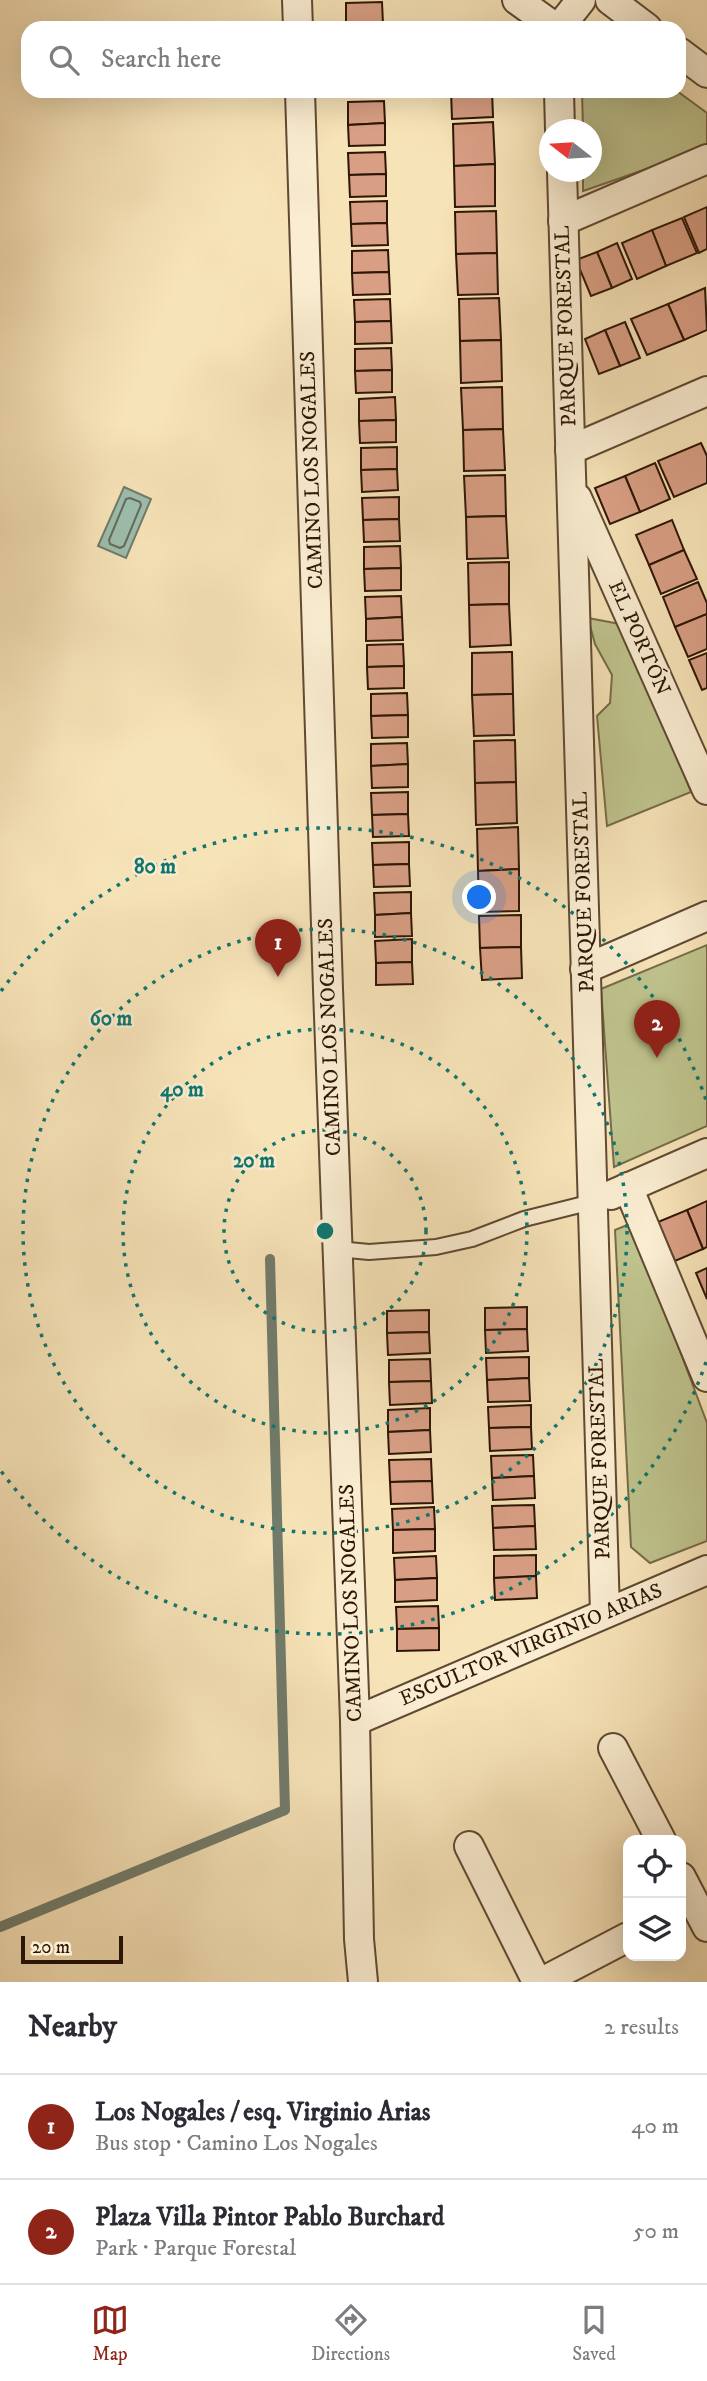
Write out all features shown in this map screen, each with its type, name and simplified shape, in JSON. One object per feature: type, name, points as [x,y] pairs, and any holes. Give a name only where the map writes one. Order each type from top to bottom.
[{"type":"street","points":[[297,0],[298,21]]},
{"type":"street","points":[[517,0],[547,21]]},
{"type":"street","points":[[563,21],[581,0]]},
{"type":"street","points":[[610,0],[638,21]]},
{"type":"street","points":[[686,57],[707,73]]},
{"type":"street","name":"CAMINO LOS NOGALES","points":[[300,98],[355,1721],[359,1939],[363,1982]]},
{"type":"street","points":[[559,98],[560,119]]},
{"type":"street","points":[[563,221],[707,159]]},
{"type":"street","name":"PARQUE FORESTAL","points":[[562,182],[605,1614]]},
{"type":"street","points":[[570,450],[707,391]]},
{"type":"street","name":"EL PORTÓN","points":[[571,486],[707,790]]},
{"type":"street","points":[[586,968],[707,916]]},
{"type":"street","points":[[592,1202],[707,1153]]},
{"type":"street","points":[[628,1187],[707,1377]]},
{"type":"street","name":"ESCULTOR VIRGINIO ARIAS","points":[[355,1721],[707,1570]]},
{"type":"street","points":[[613,1748],[659,1835]]},
{"type":"street","points":[[469,1846],[537,1982]]},
{"type":"street","points":[[687,1905],[707,1927]]},
{"type":"street","points":[[542,1982],[623,1940]]},
{"type":"lane","points":[[338,1249],[369,1252],[436,1247],[472,1239],[524,1219],[592,1202]]},
{"type":"green space","points":[[582,98],[686,98],[707,113],[707,148],[583,191],[583,182],[602,182],[602,119],[583,119]]},
{"type":"green space","points":[[588,618],[625,625],[691,792],[607,826],[597,716],[610,703],[612,675],[595,644]]},
{"type":"green space","points":[[707,945],[707,1126],[614,1167],[601,989]]},
{"type":"green space","points":[[632,1223],[707,1423],[707,1541],[650,1563],[631,1547],[615,1230]]},
{"type":"water","points":[[124,487],[151,499],[126,558],[98,546]]},
{"type":"building","points":[[382,2],[383,21],[346,21],[346,3]]},
{"type":"building","points":[[451,98],[492,98],[493,117],[452,119]]},
{"type":"building","points":[[384,101],[385,123],[348,125],[348,102]]},
{"type":"building","points":[[493,122],[495,164],[454,166],[453,124]]},
{"type":"building","points":[[385,123],[385,145],[349,146],[348,125]]},
{"type":"building","points":[[385,152],[386,174],[349,175],[348,153]]},
{"type":"building","points":[[495,164],[495,206],[455,207],[454,166]]},
{"type":"building","points":[[386,174],[386,196],[350,197],[349,175]]},
{"type":"building","points":[[387,201],[387,223],[351,224],[350,202]]},
{"type":"building","points":[[707,207],[707,249],[699,253],[684,217]]},
{"type":"building","points":[[496,211],[497,253],[456,254],[455,212]]},
{"type":"building","points":[[682,218],[697,253],[666,266],[652,230]]},
{"type":"building","points":[[387,223],[388,245],[352,246],[351,224]]},
{"type":"building","points":[[652,230],[666,266],[637,279],[622,243]]},
{"type":"building","points":[[617,243],[632,279],[612,288],[597,252]]},
{"type":"building","points":[[388,250],[389,272],[352,273],[352,251]]},
{"type":"building","points":[[597,252],[612,288],[591,296],[576,260]]},
{"type":"building","points":[[497,253],[498,294],[458,295],[456,254]]},
{"type":"building","points":[[389,272],[390,294],[353,295],[352,273]]},
{"type":"building","points":[[705,288],[707,330],[684,340],[668,304]]},
{"type":"building","points":[[499,298],[501,340],[460,341],[459,299]]},
{"type":"building","points":[[390,299],[391,321],[355,322],[354,300]]},
{"type":"building","points":[[668,304],[684,340],[647,355],[631,319]]},
{"type":"building","points":[[391,321],[392,343],[355,344],[355,322]]},
{"type":"building","points":[[625,322],[640,358],[620,366],[605,330]]},
{"type":"building","points":[[605,330],[620,366],[599,374],[585,339]]},
{"type":"building","points":[[501,340],[502,381],[461,383],[460,341]]},
{"type":"building","points":[[391,348],[392,370],[355,371],[355,349]]},
{"type":"building","points":[[392,370],[392,392],[356,393],[355,371]]},
{"type":"building","points":[[502,387],[503,429],[463,430],[461,388]]},
{"type":"building","points":[[395,397],[396,420],[359,421],[359,399]]},
{"type":"building","points":[[396,420],[396,442],[360,443],[359,421]]},
{"type":"building","points":[[503,429],[505,470],[464,471],[463,430]]},
{"type":"building","points":[[701,443],[707,456],[707,483],[674,497],[658,461]]},
{"type":"building","points":[[397,447],[397,469],[361,470],[361,448]]},
{"type":"building","points":[[655,463],[670,499],[640,512],[625,476]]},
{"type":"building","points":[[397,469],[398,490],[362,492],[361,470]]},
{"type":"building","points":[[505,475],[506,516],[466,517],[464,476]]},
{"type":"building","points":[[625,476],[640,512],[610,524],[595,488]]},
{"type":"building","points":[[399,497],[399,519],[363,520],[362,498]]},
{"type":"building","points":[[506,516],[508,558],[467,559],[466,517]]},
{"type":"building","points":[[399,519],[400,541],[364,542],[363,520]]},
{"type":"building","points":[[672,520],[684,550],[649,565],[636,535]]},
{"type":"building","points":[[400,546],[401,568],[364,569],[364,547]]},
{"type":"building","points":[[684,550],[697,579],[661,594],[649,565]]},
{"type":"building","points":[[509,562],[509,604],[469,605],[468,563]]},
{"type":"building","points":[[401,568],[401,590],[365,591],[364,569]]},
{"type":"building","points":[[698,582],[707,603],[707,614],[675,627],[663,597]]},
{"type":"building","points":[[401,596],[402,617],[366,619],[365,597]]},
{"type":"building","points":[[509,604],[511,645],[470,647],[469,605]]},
{"type":"building","points":[[707,614],[707,649],[688,657],[675,627]]},
{"type":"building","points":[[402,617],[403,640],[366,641],[366,619]]},
{"type":"building","points":[[403,644],[404,666],[367,667],[367,645]]},
{"type":"building","points":[[512,652],[513,694],[472,695],[472,653]]},
{"type":"building","points":[[707,653],[707,688],[702,690],[689,660]]},
{"type":"building","points":[[404,666],[404,688],[368,689],[367,667]]},
{"type":"building","points":[[407,693],[408,715],[371,716],[371,694]]},
{"type":"building","points":[[513,694],[514,735],[474,736],[472,695]]},
{"type":"building","points":[[408,715],[408,737],[372,738],[371,716]]},
{"type":"building","points":[[515,740],[516,782],[475,783],[474,741]]},
{"type":"building","points":[[407,743],[408,764],[371,766],[371,744]]},
{"type":"building","points":[[408,764],[408,787],[372,788],[371,766]]},
{"type":"building","points":[[516,782],[517,823],[476,825],[475,783]]},
{"type":"building","points":[[408,792],[408,814],[372,815],[371,793]]},
{"type":"building","points":[[408,814],[409,836],[373,837],[372,815]]},
{"type":"building","points":[[518,827],[519,869],[478,871],[477,829]]},
{"type":"building","points":[[409,842],[409,864],[373,865],[372,843]]},
{"type":"building","points":[[409,864],[410,886],[374,887],[373,865]]},
{"type":"building","points":[[519,869],[519,911],[479,912],[478,871]]},
{"type":"building","points":[[411,892],[411,913],[375,915],[374,893]]},
{"type":"building","points":[[411,913],[412,936],[375,937],[375,915]]},
{"type":"building","points":[[521,915],[521,947],[480,948],[479,916]]},
{"type":"building","points":[[412,939],[412,962],[376,963],[375,941]]},
{"type":"building","points":[[521,947],[522,978],[482,980],[480,948]]},
{"type":"building","points":[[412,962],[413,984],[376,985],[376,963]]},
{"type":"building","points":[[707,1201],[707,1247],[703,1249],[687,1210]]},
{"type":"building","points":[[687,1210],[703,1249],[675,1261],[658,1222]]},
{"type":"building","points":[[707,1268],[707,1299],[696,1273]]},
{"type":"building","points":[[527,1307],[527,1329],[485,1330],[485,1308]]},
{"type":"building","points":[[429,1310],[429,1332],[387,1333],[387,1311]]},
{"type":"building","points":[[527,1329],[528,1351],[486,1353],[485,1330]]},
{"type":"building","points":[[429,1332],[430,1353],[388,1355],[387,1333]]},
{"type":"building","points":[[529,1357],[529,1378],[487,1380],[486,1358]]},
{"type":"building","points":[[430,1359],[431,1381],[389,1382],[389,1360]]},
{"type":"building","points":[[529,1378],[530,1401],[488,1402],[487,1380]]},
{"type":"building","points":[[431,1381],[432,1403],[390,1405],[389,1382]]},
{"type":"building","points":[[531,1405],[531,1427],[489,1428],[488,1407]]},
{"type":"building","points":[[430,1408],[430,1430],[388,1432],[388,1410]]},
{"type":"building","points":[[531,1427],[532,1449],[490,1451],[489,1428]]},
{"type":"building","points":[[430,1430],[431,1452],[389,1454],[388,1432]]},
{"type":"building","points":[[533,1455],[534,1476],[492,1478],[491,1456]]},
{"type":"building","points":[[431,1459],[432,1481],[390,1482],[389,1460]]},
{"type":"building","points":[[534,1476],[535,1498],[493,1500],[492,1478]]},
{"type":"building","points":[[432,1481],[433,1503],[391,1504],[390,1482]]},
{"type":"building","points":[[534,1505],[535,1526],[493,1528],[492,1506]]},
{"type":"building","points":[[434,1507],[435,1529],[393,1530],[392,1509]]},
{"type":"building","points":[[535,1526],[536,1549],[494,1550],[493,1528]]},
{"type":"building","points":[[435,1529],[435,1551],[393,1553],[393,1530]]},
{"type":"building","points":[[536,1555],[536,1576],[494,1578],[494,1556]]},
{"type":"building","points":[[436,1556],[437,1578],[395,1580],[394,1558]]},
{"type":"building","points":[[536,1576],[537,1598],[495,1600],[494,1578]]},
{"type":"building","points":[[437,1578],[437,1600],[395,1602],[395,1580]]},
{"type":"building","points":[[438,1606],[439,1628],[397,1629],[396,1607]]},
{"type":"building","points":[[439,1628],[439,1650],[397,1651],[397,1629]]},
{"type":"waterway","points":[[0,1927],[285,1810],[270,1259]]},
{"type":"place","name":"Los Nogales / esq. Virginio Arias","points":[[278,977]]},
{"type":"place","name":"Plaza Villa Pintor Pablo Burchard","points":[[657,1058]]}]
